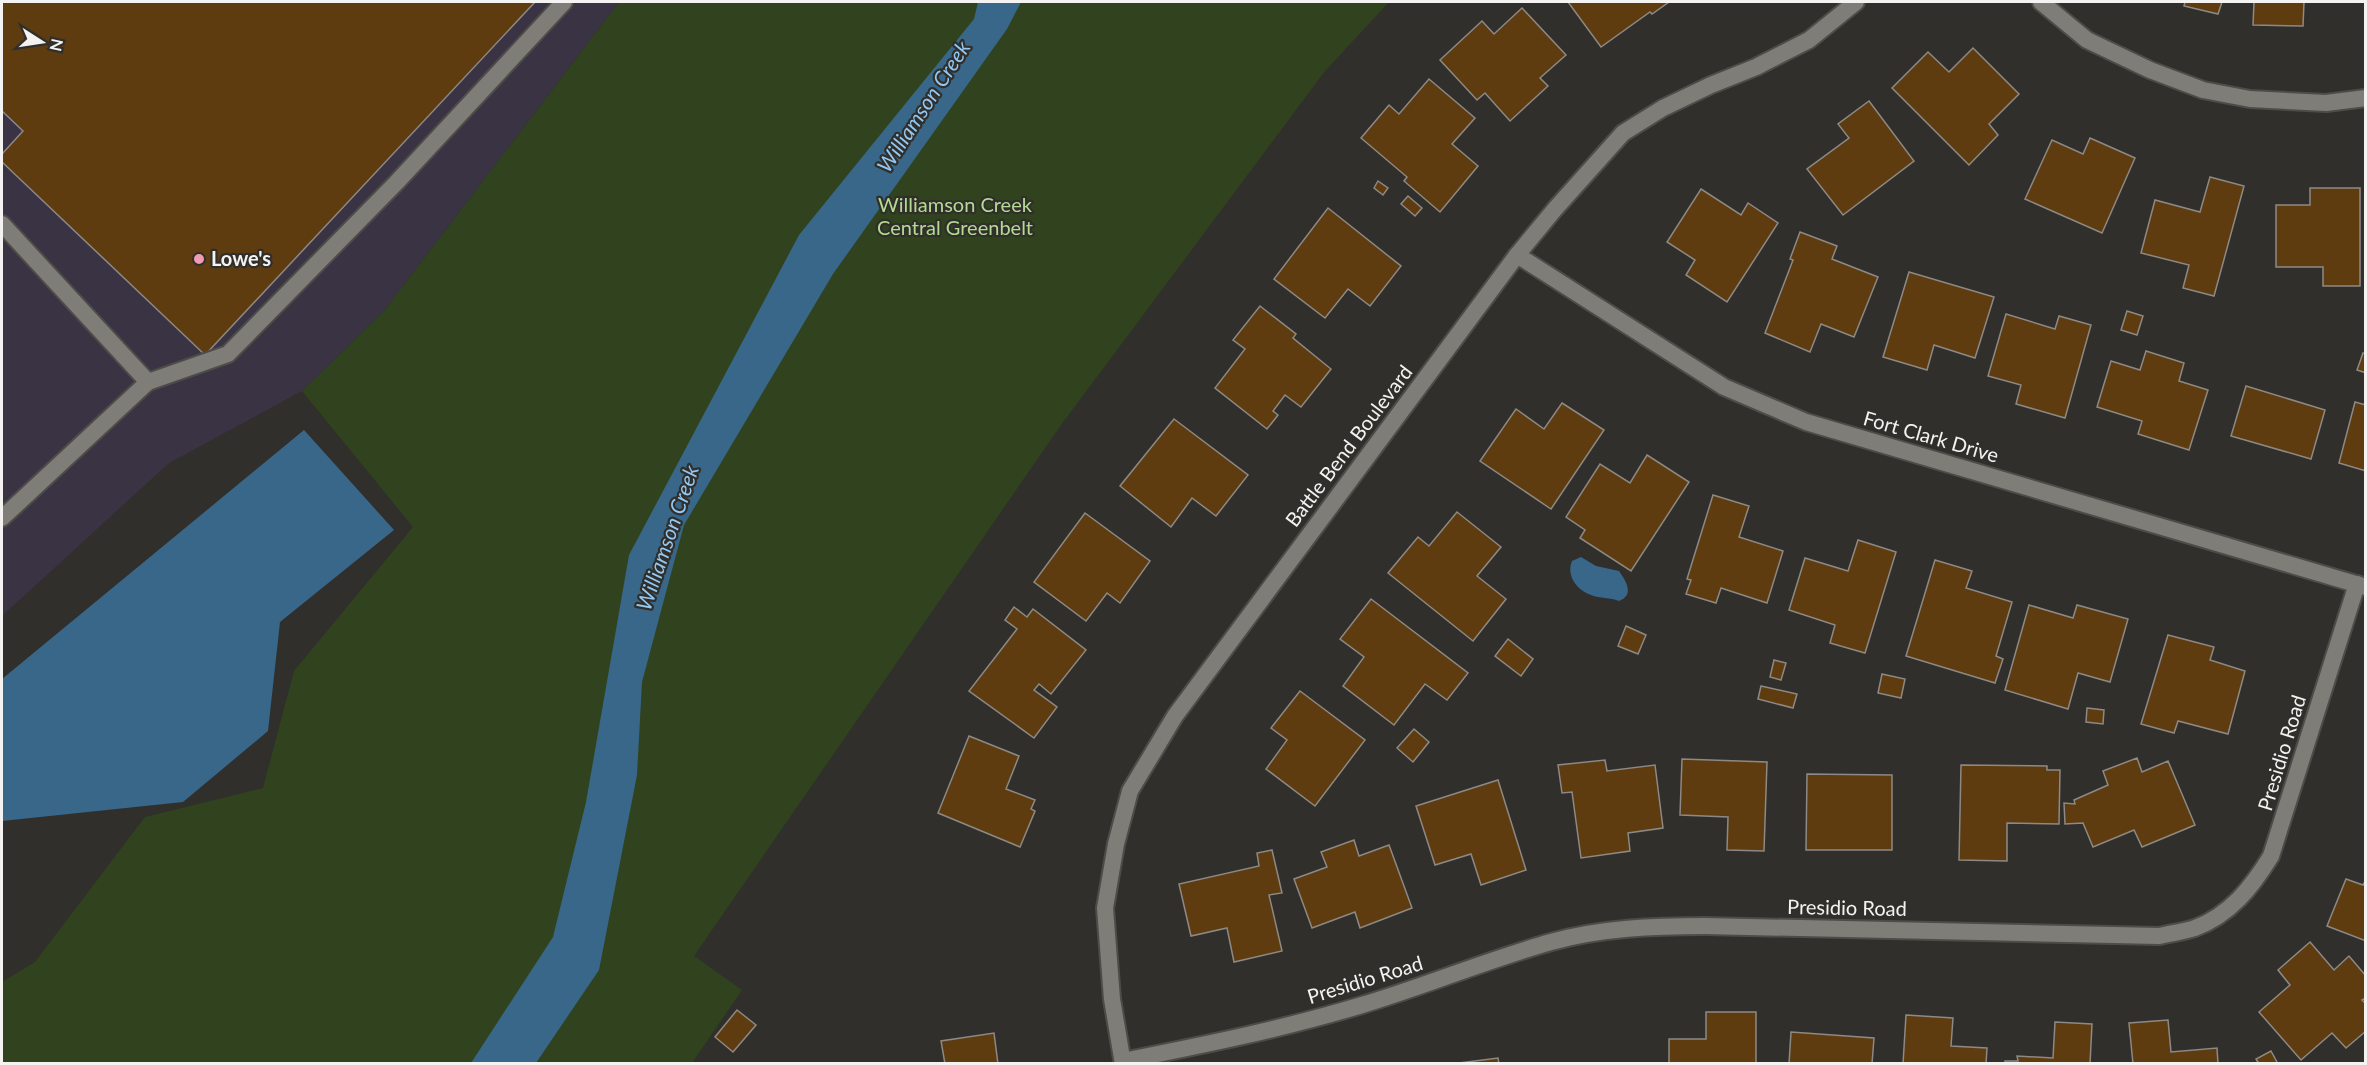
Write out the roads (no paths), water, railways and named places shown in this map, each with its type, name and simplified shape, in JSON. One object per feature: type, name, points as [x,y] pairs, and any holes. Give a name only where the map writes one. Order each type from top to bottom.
[{"type":"street","points":[[2,518],[148,382],[171,372],[210,362],[228,354],[396,183],[564,2]]},
{"type":"street","name":"Battle Bend Boulevard","points":[[1123,1062],[1112,999],[1105,908],[1116,844],[1130,791],[1175,716],[1517,255],[1554,209],[1623,134],[1663,108],[1711,85],[1756,68],[1809,40],[1857,2]]},
{"type":"street","points":[[2041,2],[2087,40],[2150,70],[2203,90],[2250,99],[2305,102],[2326,103],[2366,98]]},
{"type":"street","points":[[2,224],[148,382]]},
{"type":"street","name":"Fort Clark Drive","points":[[1517,255],[1724,387],[1806,422],[2361,586]]},
{"type":"street","name":"Presidio Road","points":[[1123,1062],[1267,1032],[1362,1005],[1552,941],[1599,933],[1652,927],[1705,926],[2159,936],[2196,927],[2230,909],[2254,884],[2271,856],[2361,586]]},
{"type":"water","name":"Williamson Creek","points":[[978,2],[1021,2],[1007,29],[833,274],[684,525],[642,682],[637,775],[599,970],[536,1063],[471,1063],[553,937],[586,802],[629,555],[799,235],[974,19]]},
{"type":"water","points":[[304,430],[394,530],[280,622],[268,731],[183,802],[2,821],[2,679]]},
{"type":"water","points":[[1581,557],[1596,566],[1619,571],[1628,588],[1627,595],[1619,601],[1594,596],[1577,586],[1570,572],[1572,561]]},
{"type":"place","name":"Lowe's","points":[[199,259]]},
{"type":"park label","name":"Williamson Creek Central Greenbelt","points":[[955,216]]}]
